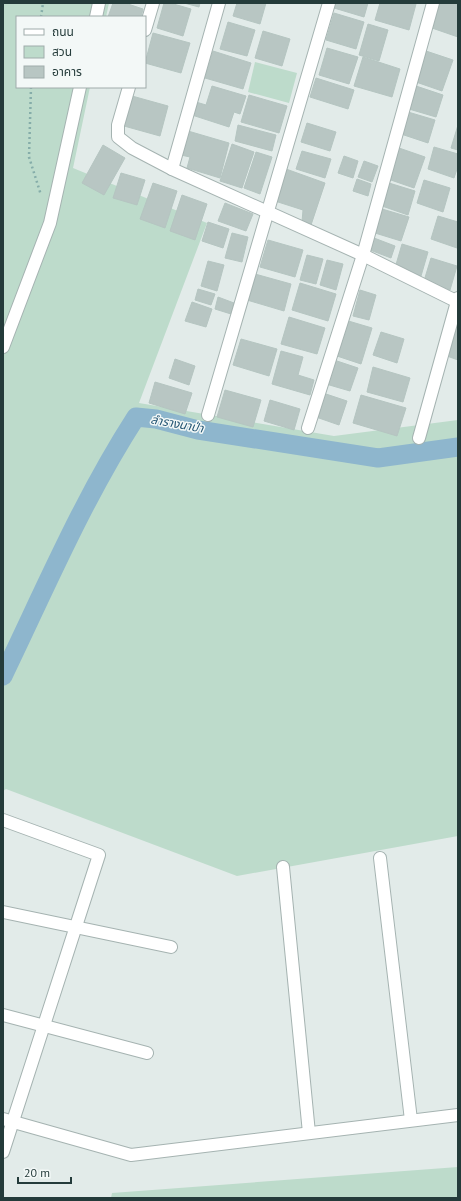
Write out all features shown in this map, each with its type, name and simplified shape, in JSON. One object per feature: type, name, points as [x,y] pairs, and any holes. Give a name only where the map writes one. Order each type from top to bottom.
[{"type":"street","points":[[96,16],[99,3]]},
{"type":"street","points":[[146,27],[153,3]]},
{"type":"street","points":[[172,169],[219,3]]},
{"type":"street","points":[[208,415],[329,3]]},
{"type":"street","points":[[308,428],[363,255],[432,3]]},
{"type":"street","points":[[3,347],[50,223],[80,88]]},
{"type":"street","points":[[129,88],[118,125],[118,137],[132,148],[172,169],[268,214],[363,255],[458,300],[420,438]]},
{"type":"street","points":[[3,820],[99,855],[44,1026],[8,1121],[3,1152]]},
{"type":"street","points":[[380,858],[411,1120]]},
{"type":"street","points":[[283,867],[309,1133]]},
{"type":"street","points":[[3,912],[171,947]]},
{"type":"street","points":[[3,1015],[146,1053]]},
{"type":"street","points":[[8,1121],[130,1155],[458,1115]]},
{"type":"path","points":[[41,16],[43,3]]},
{"type":"path","points":[[31,88],[29,157],[50,223]]},
{"type":"green space","points":[[3,3],[109,3],[106,16],[16,16],[16,88],[90,88],[73,168],[207,223],[139,403],[334,436],[458,420],[458,836],[237,876],[6,789],[3,791]]},
{"type":"green space","points":[[255,62],[297,73],[289,103],[248,92]]},
{"type":"green space","points":[[458,1167],[458,1198],[111,1198],[112,1193]]},
{"type":"building","points":[[113,3],[125,3],[143,9],[141,16],[108,16]]},
{"type":"building","points":[[164,3],[170,3],[191,9],[183,36],[157,28]]},
{"type":"building","points":[[184,3],[200,3],[199,7]]},
{"type":"building","points":[[237,3],[266,3],[260,24],[233,16]]},
{"type":"building","points":[[335,3],[368,3],[364,17],[334,8]]},
{"type":"building","points":[[380,3],[416,4],[409,30],[375,20]]},
{"type":"building","points":[[440,3],[458,3],[458,37],[432,28]]},
{"type":"building","points":[[334,13],[364,22],[356,49],[326,40]]},
{"type":"building","points":[[228,22],[255,30],[247,56],[220,49]]},
{"type":"building","points":[[368,24],[388,30],[379,61],[359,55]]},
{"type":"building","points":[[263,31],[290,39],[282,66],[255,58]]},
{"type":"building","points":[[153,33],[190,43],[181,73],[146,63]]},
{"type":"building","points":[[327,48],[358,57],[349,84],[319,75]]},
{"type":"building","points":[[213,51],[251,63],[243,89],[205,78]]},
{"type":"building","points":[[426,51],[453,60],[442,91],[416,82]]},
{"type":"building","points":[[363,57],[400,69],[392,97],[354,86]]},
{"type":"building","points":[[316,78],[354,90],[348,109],[310,97]]},
{"type":"building","points":[[212,86],[246,96],[240,114],[234,112],[229,127],[192,115],[196,102],[206,105]]},
{"type":"building","points":[[416,86],[443,95],[436,117],[409,109]]},
{"type":"building","points":[[249,95],[287,106],[279,133],[241,122]]},
{"type":"building","points":[[132,96],[168,106],[160,136],[124,126]]},
{"type":"building","points":[[408,112],[435,120],[428,143],[401,134]]},
{"type":"building","points":[[307,123],[336,132],[330,151],[301,142]]},
{"type":"building","points":[[238,125],[276,135],[272,151],[235,141]]},
{"type":"building","points":[[458,125],[458,150],[451,148]]},
{"type":"building","points":[[188,131],[229,143],[220,178],[187,168],[190,157],[181,155]]},
{"type":"building","points":[[232,144],[254,152],[242,188],[220,181]]},
{"type":"building","points":[[103,145],[125,158],[104,195],[82,183]]},
{"type":"building","points":[[434,147],[458,154],[458,166],[454,178],[428,169]]},
{"type":"building","points":[[399,148],[425,157],[414,188],[388,179]]},
{"type":"building","points":[[302,151],[331,159],[325,178],[296,169]]},
{"type":"building","points":[[256,152],[272,157],[260,194],[244,188]]},
{"type":"building","points":[[344,156],[358,161],[353,178],[338,173]]},
{"type":"building","points":[[364,161],[378,166],[372,182],[358,177]]},
{"type":"building","points":[[286,169],[325,183],[311,225],[302,222],[303,210],[275,201]]},
{"type":"building","points":[[121,173],[145,180],[137,205],[113,198]]},
{"type":"building","points":[[357,179],[371,184],[368,196],[353,191]]},
{"type":"building","points":[[424,180],[450,188],[443,212],[417,203]]},
{"type":"building","points":[[153,183],[177,191],[165,228],[140,219]]},
{"type":"building","points":[[389,183],[415,191],[408,215],[382,206]]},
{"type":"building","points":[[182,195],[207,204],[195,240],[170,231]]},
{"type":"building","points":[[225,203],[253,214],[246,231],[218,221]]},
{"type":"building","points":[[382,209],[409,217],[401,241],[375,233]]},
{"type":"building","points":[[438,216],[458,222],[457,248],[431,239]]},
{"type":"building","points":[[208,222],[229,229],[223,248],[202,241]]},
{"type":"building","points":[[232,233],[248,237],[242,262],[225,258]]},
{"type":"building","points":[[374,238],[395,246],[391,258],[370,250]]},
{"type":"building","points":[[268,240],[303,250],[295,277],[260,267]]},
{"type":"building","points":[[402,244],[428,252],[421,276],[395,268]]},
{"type":"building","points":[[307,255],[323,259],[316,284],[300,280]]},
{"type":"building","points":[[431,258],[457,266],[450,290],[424,281]]},
{"type":"building","points":[[327,260],[343,264],[336,290],[320,285]]},
{"type":"building","points":[[208,261],[224,265],[217,291],[201,286]]},
{"type":"building","points":[[255,274],[291,284],[284,311],[247,300]]},
{"type":"building","points":[[300,283],[336,294],[328,321],[292,310]]},
{"type":"building","points":[[198,289],[215,294],[211,305],[195,300]]},
{"type":"building","points":[[360,290],[376,295],[369,320],[353,316]]},
{"type":"building","points":[[218,297],[234,303],[231,314],[215,309]]},
{"type":"building","points":[[192,302],[212,309],[206,327],[185,321]]},
{"type":"building","points":[[289,317],[325,328],[317,354],[281,344]]},
{"type":"building","points":[[345,320],[372,328],[361,364],[334,355]]},
{"type":"building","points":[[458,322],[458,360],[447,356]]},
{"type":"building","points":[[381,332],[404,339],[397,363],[373,355]]},
{"type":"building","points":[[241,339],[277,349],[269,376],[233,365]]},
{"type":"building","points":[[281,351],[303,357],[298,375],[314,380],[310,395],[272,384]]},
{"type":"building","points":[[175,359],[195,366],[189,385],[169,378]]},
{"type":"building","points":[[334,360],[358,368],[350,391],[326,384]]},
{"type":"building","points":[[373,367],[410,378],[403,402],[367,392]]},
{"type":"building","points":[[155,382],[192,393],[185,414],[149,403]]},
{"type":"building","points":[[225,390],[261,400],[253,427],[217,417]]},
{"type":"building","points":[[323,393],[347,401],[339,425],[316,417]]},
{"type":"building","points":[[361,395],[406,408],[397,436],[353,423]]},
{"type":"building","points":[[270,400],[300,409],[294,430],[264,421]]},
{"type":"waterway","name":"ลำรางนาป่า","points":[[3,676],[82,512],[136,417],[156,419],[198,430],[378,458],[458,447]]}]
